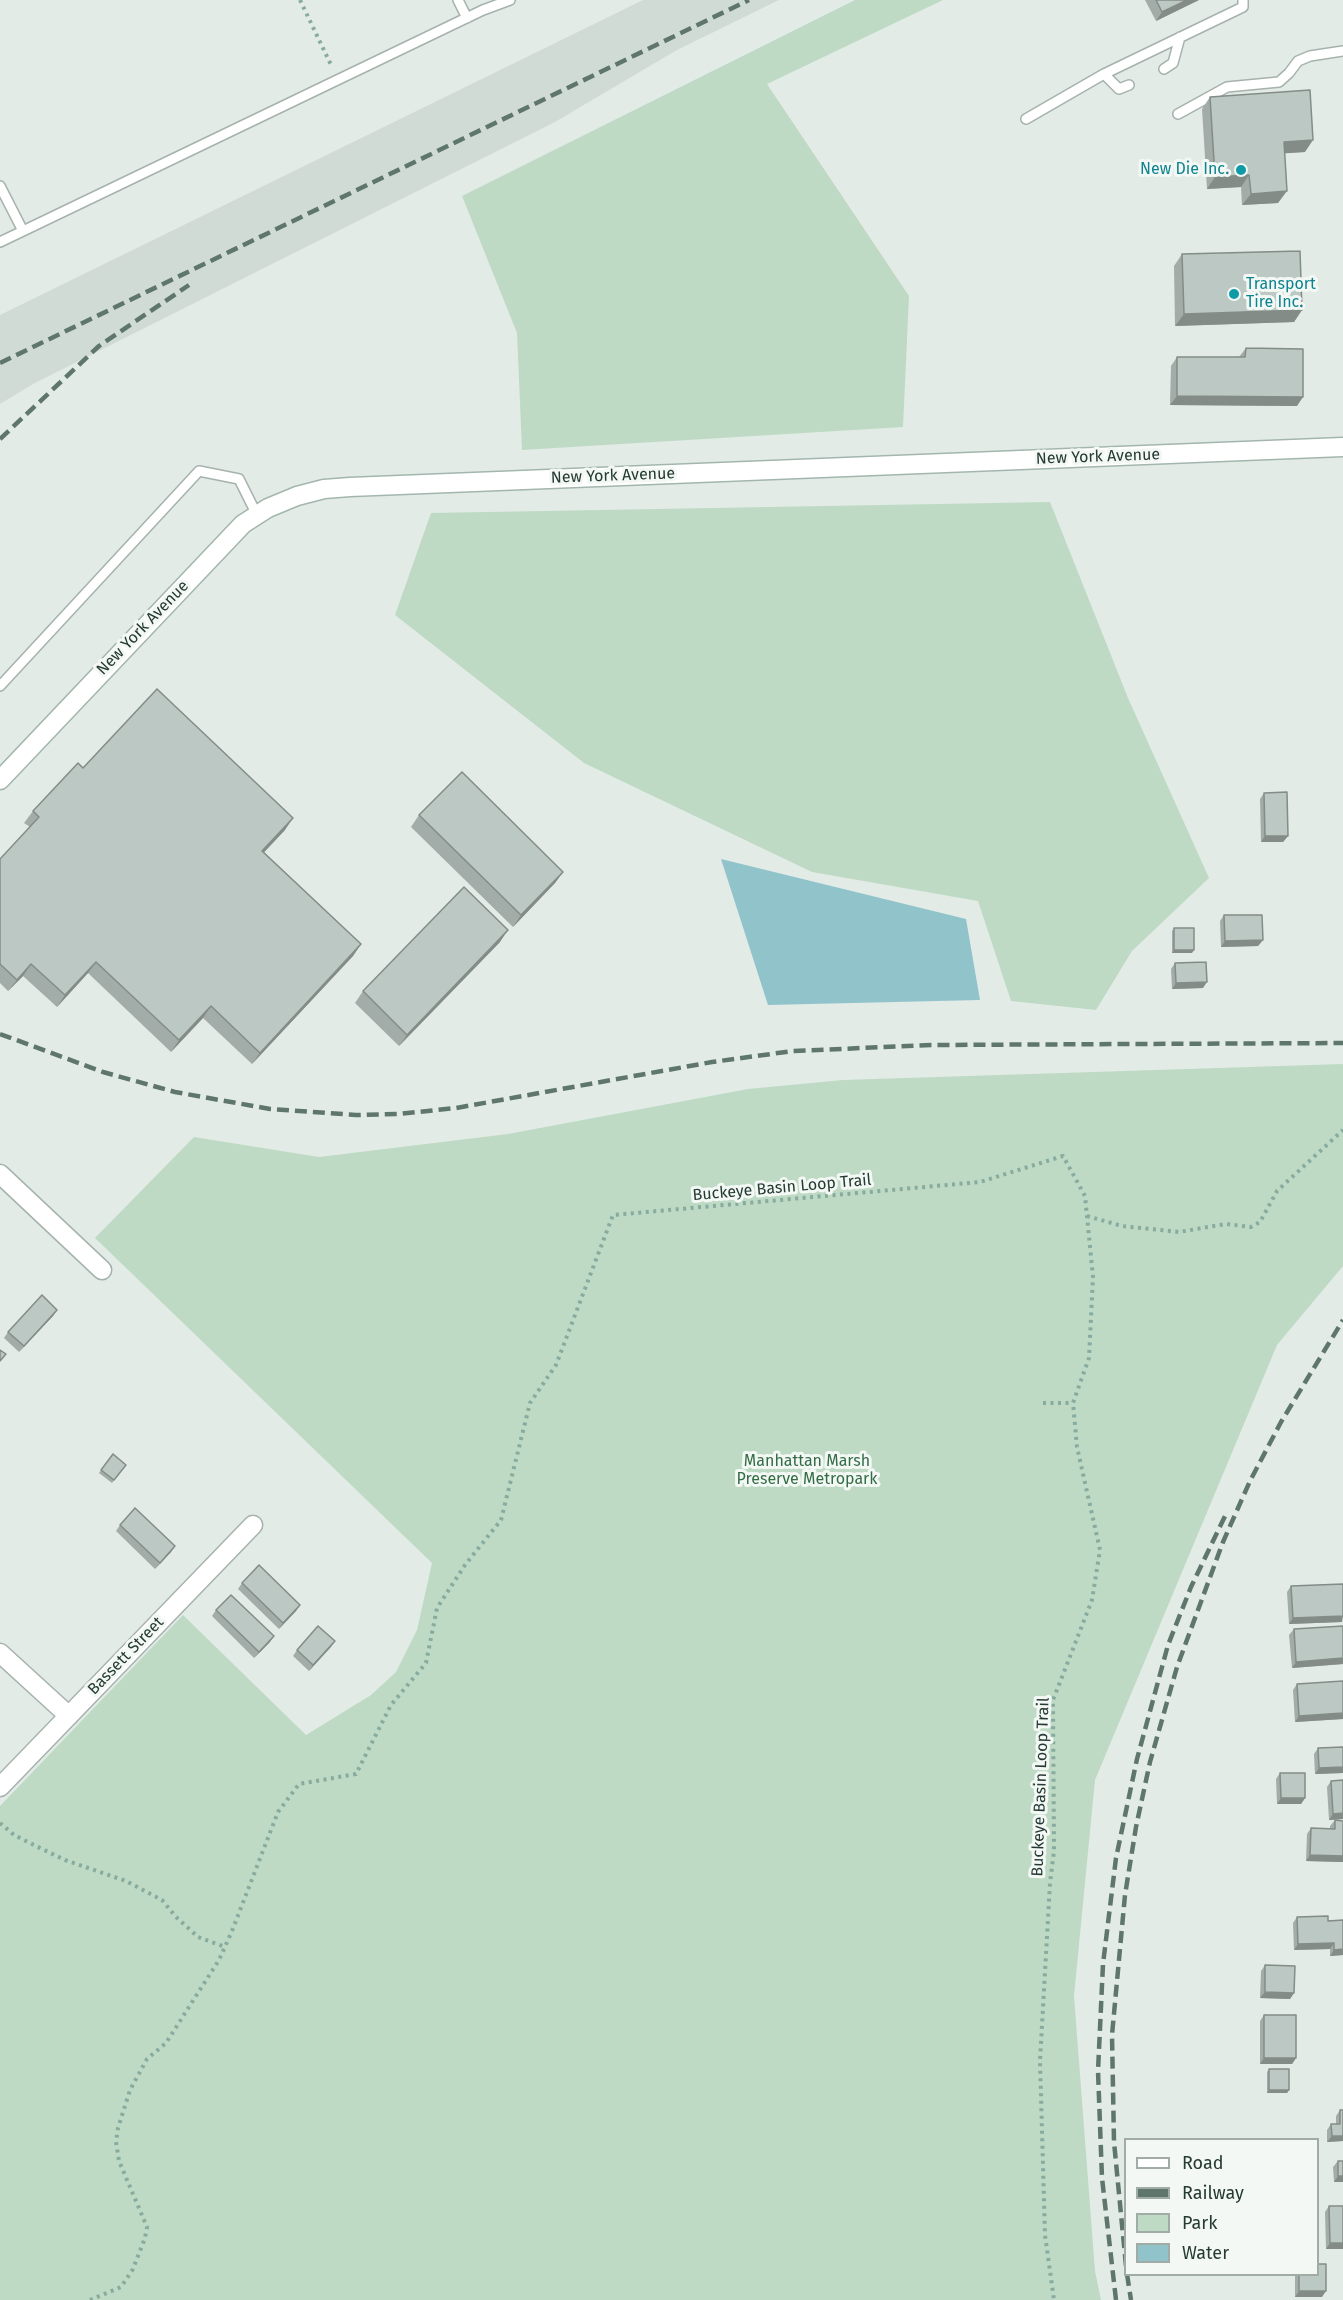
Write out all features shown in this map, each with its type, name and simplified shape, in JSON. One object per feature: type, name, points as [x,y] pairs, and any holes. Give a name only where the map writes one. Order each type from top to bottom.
[{"type":"street","name":"New York Avenue","points":[[0,780],[243,524],[297,496],[324,489],[1343,447]]},
{"type":"street","points":[[0,1174],[102,1270]]},
{"type":"street","name":"Bassett Street","points":[[0,1787],[252,1525]]},
{"type":"street","points":[[0,1653],[69,1716]]},
{"type":"lane","points":[[458,0],[467,18]]},
{"type":"lane","points":[[0,242],[467,18],[510,0]]},
{"type":"lane","points":[[1026,119],[1104,74],[1243,7],[1243,0]]},
{"type":"lane","points":[[1164,69],[1173,63],[1180,37]]},
{"type":"lane","points":[[1178,114],[1227,87],[1279,82],[1298,61],[1310,56],[1343,51]]},
{"type":"lane","points":[[1104,74],[1119,89],[1129,85]]},
{"type":"lane","points":[[0,186],[23,231]]},
{"type":"lane","points":[[0,686],[199,471],[239,479],[257,515]]},
{"type":"path","points":[[300,0],[338,80]]},
{"type":"path","points":[[1087,1216],[1122,1226],[1179,1232],[1226,1224],[1251,1227],[1260,1222],[1277,1191],[1343,1130]]},
{"type":"path","name":"Buckeye Basin Loop Trail","points":[[90,2300],[121,2287],[133,2269],[145,2238],[147,2227],[119,2161],[116,2142],[130,2090],[147,2059],[166,2043],[219,1960],[278,1812],[299,1784],[357,1774],[391,1706],[426,1663],[437,1608],[465,1565],[501,1520],[530,1403],[556,1365],[613,1215],[980,1182],[1063,1156],[1085,1196],[1093,1277],[1089,1358],[1073,1403],[1077,1448],[1100,1550],[1092,1600],[1053,1700],[1054,1851],[1050,1883],[1040,2061],[1045,2235],[1054,2300]]},
{"type":"path","points":[[1043,1403],[1073,1403]]},
{"type":"path","points":[[0,1823],[14,1835],[45,1851],[126,1881],[162,1900],[176,1917],[198,1937],[225,1947]]},
{"type":"shaded area","points":[[643,0],[779,0],[677,50],[555,122],[33,384],[0,404],[0,315]]},
{"type":"green space","points":[[855,0],[943,0],[767,84],[909,296],[903,427],[522,450],[517,333],[462,196]]},
{"type":"green space","points":[[1050,502],[1128,698],[1209,878],[1132,951],[1096,1010],[1011,1001],[978,901],[812,872],[584,763],[395,615],[431,513]]},
{"type":"green space","name":"Manhattan Marsh Preserve Metropark","points":[[1343,1064],[1343,1266],[1277,1345],[1095,1780],[1074,1996],[1095,2271],[1101,2300],[0,2300],[0,1806],[183,1615],[306,1735],[371,1695],[396,1672],[417,1630],[432,1563],[95,1238],[194,1137],[319,1157],[508,1134],[748,1089],[843,1080]]},
{"type":"water","points":[[721,859],[966,919],[980,1000],[768,1005]]},
{"type":"building","points":[[1156,0],[1187,0],[1162,12]]},
{"type":"building","name":"New Die Inc.","points":[[1310,90],[1313,140],[1284,142],[1287,191],[1251,194],[1249,175],[1215,177],[1210,97]]},
{"type":"building","name":"Transport Tire Inc.","points":[[1300,251],[1302,310],[1184,314],[1182,254]]},
{"type":"building","name":"Transport Tire Inc.","points":[[1246,348],[1303,349],[1303,397],[1177,396],[1177,357],[1245,357]]},
{"type":"building","points":[[157,689],[293,818],[262,851],[361,944],[260,1053],[211,1006],[179,1040],[96,962],[65,995],[31,964],[17,980],[0,964],[0,859],[39,817],[33,811],[78,763],[83,768]]},
{"type":"building","points":[[462,772],[563,872],[521,915],[419,815]]},
{"type":"building","points":[[1287,792],[1288,836],[1265,836],[1264,793]]},
{"type":"building","points":[[464,887],[508,930],[407,1035],[363,991]]},
{"type":"building","points":[[1224,915],[1262,915],[1263,940],[1225,941]]},
{"type":"building","points":[[1174,928],[1194,928],[1194,950],[1174,950]]},
{"type":"building","points":[[1206,962],[1207,982],[1176,983],[1175,963]]},
{"type":"building","points":[[42,1295],[57,1310],[24,1346],[8,1332]]},
{"type":"building","points":[[0,1350],[6,1354],[0,1361]]},
{"type":"building","points":[[113,1454],[126,1465],[114,1480],[101,1470]]},
{"type":"building","points":[[135,1508],[175,1546],[160,1563],[120,1525]]},
{"type":"building","points":[[259,1565],[300,1605],[283,1623],[242,1583]]},
{"type":"building","points":[[1343,1584],[1343,1616],[1293,1618],[1291,1586]]},
{"type":"building","points":[[231,1595],[274,1636],[259,1652],[216,1610]]},
{"type":"building","points":[[318,1626],[335,1641],[313,1665],[297,1650]]},
{"type":"building","points":[[1343,1626],[1343,1658],[1296,1662],[1294,1629]]},
{"type":"building","points":[[1343,1681],[1343,1713],[1299,1716],[1297,1684]]},
{"type":"building","points":[[1343,1747],[1343,1767],[1319,1768],[1318,1748]]},
{"type":"building","points":[[1280,1773],[1305,1773],[1305,1798],[1281,1798]]},
{"type":"building","points":[[1343,1780],[1343,1813],[1333,1814],[1331,1781]]},
{"type":"building","points":[[1335,1820],[1343,1821],[1343,1856],[1310,1855],[1311,1828],[1335,1829]]},
{"type":"building","points":[[1328,1916],[1328,1921],[1343,1920],[1343,1949],[1334,1950],[1334,1943],[1298,1944],[1297,1917]]},
{"type":"building","points":[[1265,1965],[1295,1966],[1294,1993],[1265,1992]]},
{"type":"building","points":[[1264,2015],[1296,2015],[1296,2058],[1264,2058]]},
{"type":"building","points":[[1269,2069],[1289,2069],[1289,2090],[1269,2090]]},
{"type":"building","points":[[1340,2110],[1343,2110],[1343,2136],[1332,2136],[1331,2124],[1340,2124]]},
{"type":"building","points":[[1338,2161],[1343,2161],[1343,2176],[1338,2176]]},
{"type":"building","points":[[1329,2206],[1343,2206],[1343,2243],[1330,2243]]},
{"type":"building","points":[[1319,2264],[1326,2264],[1326,2291],[1299,2291],[1299,2276],[1319,2276]]},
{"type":"railway","points":[[0,363],[749,0]]},
{"type":"railway","points":[[0,439],[99,346],[189,285]]},
{"type":"railway","points":[[0,1034],[103,1072],[175,1092],[270,1109],[356,1115],[399,1114],[456,1108],[712,1062],[793,1051],[931,1045],[1343,1043]]},
{"type":"railway","points":[[1124,2245],[1114,2142],[1112,2035],[1125,1895],[1150,1762],[1177,1667],[1223,1542],[1250,1481],[1281,1422],[1343,1320]]},
{"type":"railway","points":[[1116,2300],[1102,2178],[1098,2071],[1103,1964],[1116,1858],[1137,1759],[1168,1645],[1191,1587],[1226,1514]]},
{"type":"railway","points":[[1127,2276],[1131,2300]]},
{"type":"place","name":"New Die Inc.","points":[[1241,170]]},
{"type":"place","name":"Transport Tire Inc.","points":[[1234,294]]}]
